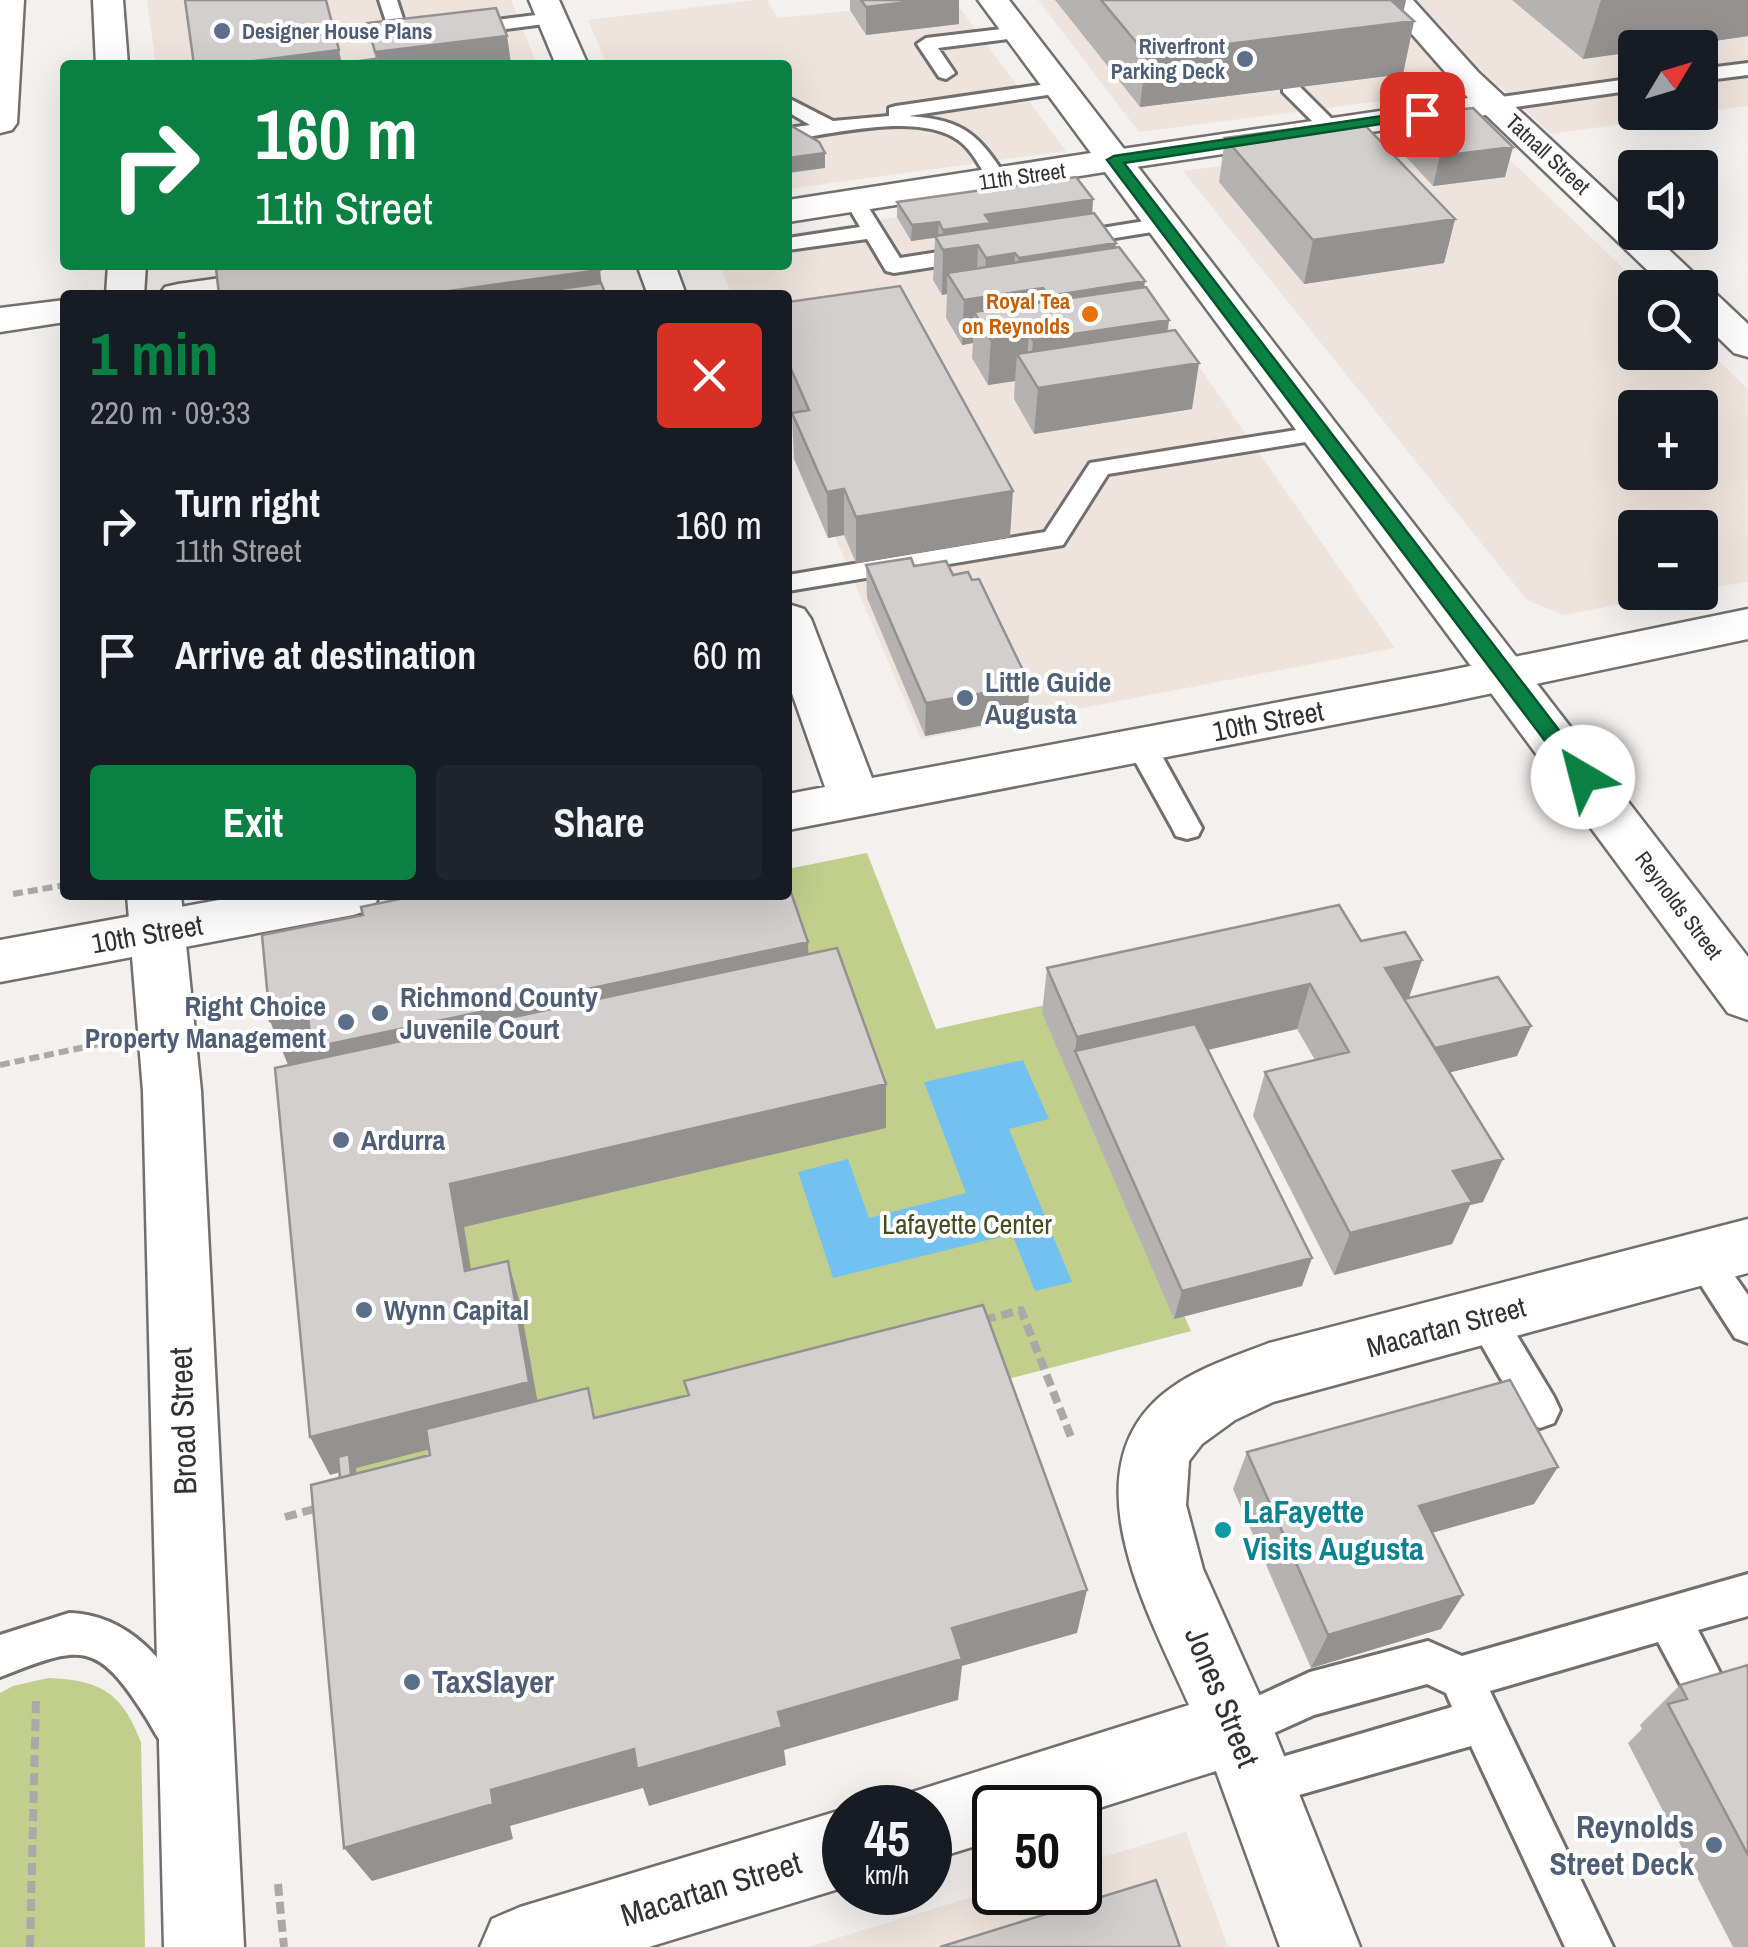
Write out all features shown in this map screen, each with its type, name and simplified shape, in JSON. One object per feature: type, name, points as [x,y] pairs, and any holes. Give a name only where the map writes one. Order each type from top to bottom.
[{"type":"street","points":[[0,123],[9,0]]},
{"type":"street","points":[[108,0],[112,60]]},
{"type":"street","name":"Tatnall Street","points":[[1397,0],[1494,104],[1669,270]]},
{"type":"street","points":[[548,6],[570,60]]},
{"type":"street","name":"Reynolds Street","points":[[1005,16],[1748,998]]},
{"type":"street","name":"11th Street","points":[[792,210],[1494,104]]},
{"type":"street","points":[[214,290],[356,270]]},
{"type":"street","points":[[0,320],[60,312]]},
{"type":"street","points":[[1718,316],[1748,345]]},
{"type":"street","name":"10th Street","points":[[792,811],[1748,624]]},
{"type":"street","points":[[792,630],[855,799]]},
{"type":"street","name":"10th Street","points":[[0,960],[156,913],[298,900]]},
{"type":"street","name":"Broad Street","points":[[156,913],[172,1090],[204,1947]]},
{"type":"street","name":"Macartan Street","points":[[1164,1443],[1185,1414],[1222,1390],[1269,1373],[1725,1252]]},
{"type":"street","name":"Jones Street","points":[[1164,1443],[1151,1476],[1152,1515],[1169,1568],[1320,1947]]},
{"type":"street","points":[[952,1817],[1247,1756]]},
{"type":"street","name":"Macartan Street","points":[[520,1947],[822,1855]]},
{"type":"lane","points":[[388,0],[400,37],[548,6]]},
{"type":"lane","points":[[946,73],[926,44],[1005,16]]},
{"type":"lane","points":[[1718,73],[1748,69]]},
{"type":"lane","points":[[1494,104],[1618,86]]},
{"type":"lane","points":[[873,122],[904,108],[1060,88]]},
{"type":"lane","points":[[1290,88],[1329,127]]},
{"type":"lane","points":[[792,106],[830,128]]},
{"type":"lane","points":[[792,133],[873,122],[955,131],[976,148],[998,180]]},
{"type":"lane","points":[[855,201],[894,266],[1004,249]]},
{"type":"lane","points":[[1040,244],[1163,224]]},
{"type":"lane","points":[[792,243],[873,232]]},
{"type":"lane","points":[[792,583],[1054,538],[1100,468],[1321,433]]},
{"type":"lane","points":[[1141,745],[1187,828]]},
{"type":"lane","points":[[1725,1252],[1748,1326]]},
{"type":"lane","points":[[1484,1316],[1540,1410]]},
{"type":"lane","points":[[1461,1678],[1748,1595]]},
{"type":"lane","points":[[1668,1618],[1714,1704]]},
{"type":"lane","points":[[19,1648],[64,1634],[103,1636],[128,1651],[195,1757]]},
{"type":"lane","points":[[1247,1756],[1310,1694],[1428,1662],[1461,1678],[1589,1947]]},
{"type":"lane","points":[[1247,1756],[1482,1721]]},
{"type":"path","points":[[13,894],[60,886]]},
{"type":"path","points":[[0,1065],[120,1039]]},
{"type":"path","points":[[982,1320],[1021,1310],[1071,1436]]},
{"type":"path","points":[[285,1517],[336,1503]]},
{"type":"path","points":[[19,1648],[30,1947]]},
{"type":"shaded area","points":[[147,0],[511,0],[535,60],[155,60]]},
{"type":"shaded area","points":[[755,0],[767,0],[778,18],[954,0],[1066,151],[792,188],[792,60],[605,60],[588,20]]},
{"type":"shaded area","points":[[1038,0],[1748,0],[1748,106],[1718,110],[1718,30],[1618,30],[1618,124],[1551,134],[1499,86],[1139,132]]},
{"type":"shaded area","points":[[1466,132],[1487,138],[1625,270],[1618,270],[1618,370],[1718,370],[1718,360],[1748,389],[1748,582],[1718,586],[1718,510],[1618,510],[1618,605],[1563,615],[1527,600],[1183,171]]},
{"type":"shaded area","points":[[1076,190],[1395,648],[921,739],[792,435],[792,290],[730,290],[721,270],[792,270],[792,233]]},
{"type":"shaded area","points":[[1186,1832],[1228,1947],[808,1947],[913,1915],[952,1915],[952,1903],[972,1897],[972,1915],[1102,1915],[1102,1857]]},
{"type":"green space","name":"Lafayette Center","points":[[867,853],[936,1029],[1045,1005],[1191,1331],[348,1552],[339,1459],[451,1214],[783,900],[792,900],[792,868]]},
{"type":"green space","points":[[48,1678],[82,1682],[107,1692],[126,1711],[141,1742],[145,1947],[0,1947],[0,1693]]},
{"type":"water","points":[[1023,1060],[1049,1119],[1009,1129],[1072,1282],[1035,1291],[1012,1234],[833,1278],[798,1172],[848,1159],[869,1218],[966,1193],[924,1082]]},
{"type":"building","points":[[185,0],[326,0],[339,50],[262,60],[193,60]]},
{"type":"building","points":[[861,0],[924,0],[866,7]]},
{"type":"building","points":[[1101,0],[1391,0],[1414,21],[1146,54]]},
{"type":"building","points":[[496,8],[507,36],[375,52],[367,23]]},
{"type":"building","points":[[1473,108],[1513,147],[1440,156],[1402,116]]},
{"type":"building","points":[[1360,120],[1455,219],[1313,240],[1225,138]]},
{"type":"building","points":[[792,126],[819,142],[825,153],[792,157]]},
{"type":"building","points":[[1076,177],[1093,199],[985,215],[991,223],[943,230],[939,222],[912,225],[897,202]]},
{"type":"building","points":[[1094,213],[1116,243],[1019,258],[1015,253],[986,258],[978,245],[943,250],[935,236]]},
{"type":"building","points":[[1119,247],[1145,281],[1049,296],[1043,288],[964,300],[947,273]]},
{"type":"building","points":[[216,270],[600,270],[456,290],[218,290]]},
{"type":"building","points":[[601,283],[604,290],[554,290]]},
{"type":"building","points":[[900,286],[1013,491],[856,517],[844,489],[827,492],[792,413],[809,410],[792,371],[792,301]]},
{"type":"building","points":[[1146,287],[1169,320],[1033,340],[1029,334],[991,340],[974,312]]},
{"type":"building","points":[[1175,330],[1199,363],[1038,388],[1017,354]]},
{"type":"building","points":[[911,558],[914,566],[946,561],[953,575],[968,572],[972,580],[979,579],[1030,685],[926,703],[866,565]]},
{"type":"building","points":[[792,896],[808,942],[311,1048],[308,1014],[270,1021],[262,935],[363,915],[361,907],[395,900],[792,900]]},
{"type":"building","points":[[1339,905],[1361,941],[1405,932],[1422,960],[1385,968],[1503,1159],[1453,1171],[1472,1202],[1350,1233],[1265,1072],[1349,1052],[1310,984],[1077,1037],[1047,968]]},
{"type":"building","points":[[837,948],[886,1084],[450,1184],[465,1271],[508,1261],[529,1382],[310,1437],[275,1068]]},
{"type":"building","points":[[1498,977],[1531,1026],[1435,1048],[1404,999]]},
{"type":"building","points":[[1195,1024],[1312,1258],[1182,1291],[1075,1051]]},
{"type":"building","points":[[983,1305],[1087,1590],[952,1628],[962,1659],[778,1712],[782,1727],[637,1769],[634,1749],[491,1790],[493,1804],[344,1848],[311,1485],[430,1455],[426,1429],[588,1388],[594,1418],[689,1395],[684,1381]]},
{"type":"building","points":[[1510,1380],[1558,1467],[1419,1506],[1463,1595],[1328,1635],[1247,1452]]},
{"type":"building","points":[[349,1454],[351,1475],[340,1478],[338,1457]]},
{"type":"building","points":[[1748,1665],[1748,1855],[1668,1704],[1687,1699],[1680,1685]]},
{"type":"building","points":[[1156,1880],[1180,1947],[940,1947],[1043,1915],[1102,1915],[1102,1897]]},
{"type":"place","name":"Designer House Plans","points":[[222,31]]},
{"type":"place","name":"Riverfront Parking Deck","points":[[1245,59]]},
{"type":"place","name":"Royal Tea on Reynolds","points":[[1090,314]]},
{"type":"place","name":"Little Guide Augusta","points":[[965,698]]},
{"type":"place","name":"Richmond County Juvenile Court","points":[[380,1013]]},
{"type":"place","name":"Right Choice Property Management","points":[[346,1022]]},
{"type":"place","name":"Ardurra","points":[[341,1140]]},
{"type":"place","name":"Wynn Capital","points":[[364,1310]]},
{"type":"place","name":"LaFayette Visits Augusta","points":[[1223,1530]]},
{"type":"place","name":"TaxSlayer","points":[[412,1682]]},
{"type":"place","name":"Reynolds Street Deck","points":[[1714,1845]]},
{"type":"route","points":[[1422,114],[1114,160],[1583,777]]}]
